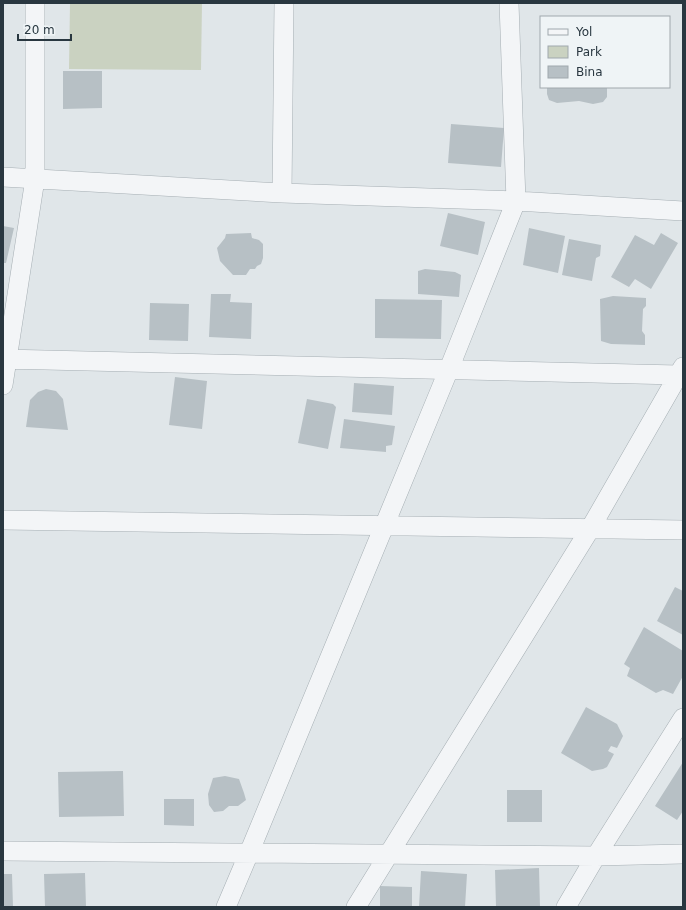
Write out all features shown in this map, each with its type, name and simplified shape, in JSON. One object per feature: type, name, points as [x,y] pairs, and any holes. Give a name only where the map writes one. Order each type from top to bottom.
[{"type":"street","points":[[3,385],[5,359],[35,179],[35,3]]},
{"type":"street","points":[[282,193],[284,3]]},
{"type":"street","points":[[226,907],[385,526],[516,201],[509,3]]},
{"type":"street","points":[[3,177],[282,193],[516,201],[683,211]]},
{"type":"street","points":[[5,359],[449,370],[681,371],[590,529],[356,907]]},
{"type":"street","points":[[3,520],[683,530]]},
{"type":"street","points":[[566,907],[596,856],[683,718]]},
{"type":"street","points":[[3,851],[596,856],[683,854]]},
{"type":"green space","points":[[70,3],[202,3],[201,70],[69,69]]},
{"type":"building","points":[[63,71],[102,71],[102,108],[63,109]]},
{"type":"building","points":[[547,88],[607,88],[607,97],[603,102],[593,104],[579,101],[557,103],[549,100]]},
{"type":"building","points":[[451,124],[504,128],[501,167],[448,163]]},
{"type":"building","points":[[448,213],[485,222],[478,255],[440,246]]},
{"type":"building","points":[[3,226],[14,228],[6,263],[3,263]]},
{"type":"building","points":[[529,228],[565,236],[558,273],[523,265]]},
{"type":"building","points":[[251,233],[252,238],[259,240],[263,244],[263,258],[261,264],[255,269],[250,269],[246,275],[233,275],[220,261],[217,248],[225,238],[226,234]]},
{"type":"building","points":[[661,233],[678,243],[651,289],[635,279],[629,287],[611,277],[635,235],[654,245]]},
{"type":"building","points":[[569,239],[601,245],[600,256],[596,258],[592,281],[562,275]]},
{"type":"building","points":[[425,269],[455,272],[461,275],[459,297],[418,294],[418,271]]},
{"type":"building","points":[[211,294],[231,294],[230,302],[252,303],[251,339],[209,337]]},
{"type":"building","points":[[613,296],[646,298],[646,306],[643,309],[642,331],[645,335],[645,345],[611,344],[601,341],[600,299]]},
{"type":"building","points":[[375,299],[442,300],[441,339],[375,338]]},
{"type":"building","points":[[150,303],[189,304],[188,341],[149,340]]},
{"type":"building","points":[[175,377],[207,381],[202,429],[169,425]]},
{"type":"building","points":[[354,383],[394,386],[392,415],[352,412]]},
{"type":"building","points":[[46,389],[56,391],[63,399],[68,430],[26,427],[30,400],[38,392]]},
{"type":"building","points":[[307,399],[333,404],[336,407],[328,449],[298,443]]},
{"type":"building","points":[[344,419],[395,426],[392,445],[386,446],[386,452],[340,448]]},
{"type":"building","points":[[675,587],[683,591],[683,635],[657,621]]},
{"type":"building","points":[[644,627],[683,651],[683,676],[673,694],[663,690],[656,693],[627,676],[630,668],[624,664]]},
{"type":"building","points":[[586,707],[617,724],[623,736],[617,748],[611,746],[608,751],[614,754],[607,767],[603,769],[592,771],[561,753]]},
{"type":"building","points":[[683,762],[683,811],[677,820],[655,806]]},
{"type":"building","points":[[123,771],[124,816],[59,817],[58,772]]},
{"type":"building","points":[[225,776],[239,779],[246,800],[238,806],[229,806],[223,811],[214,812],[209,805],[208,794],[213,778]]},
{"type":"building","points":[[507,790],[542,790],[542,822],[507,822]]},
{"type":"building","points":[[164,799],[194,799],[194,826],[164,825]]},
{"type":"building","points":[[539,868],[540,907],[496,907],[495,870]]},
{"type":"building","points":[[421,871],[467,874],[465,907],[419,907]]},
{"type":"building","points":[[85,873],[86,907],[45,907],[44,874]]},
{"type":"building","points":[[3,874],[12,874],[13,907],[3,907]]},
{"type":"building","points":[[380,886],[412,887],[412,907],[380,907]]}]
